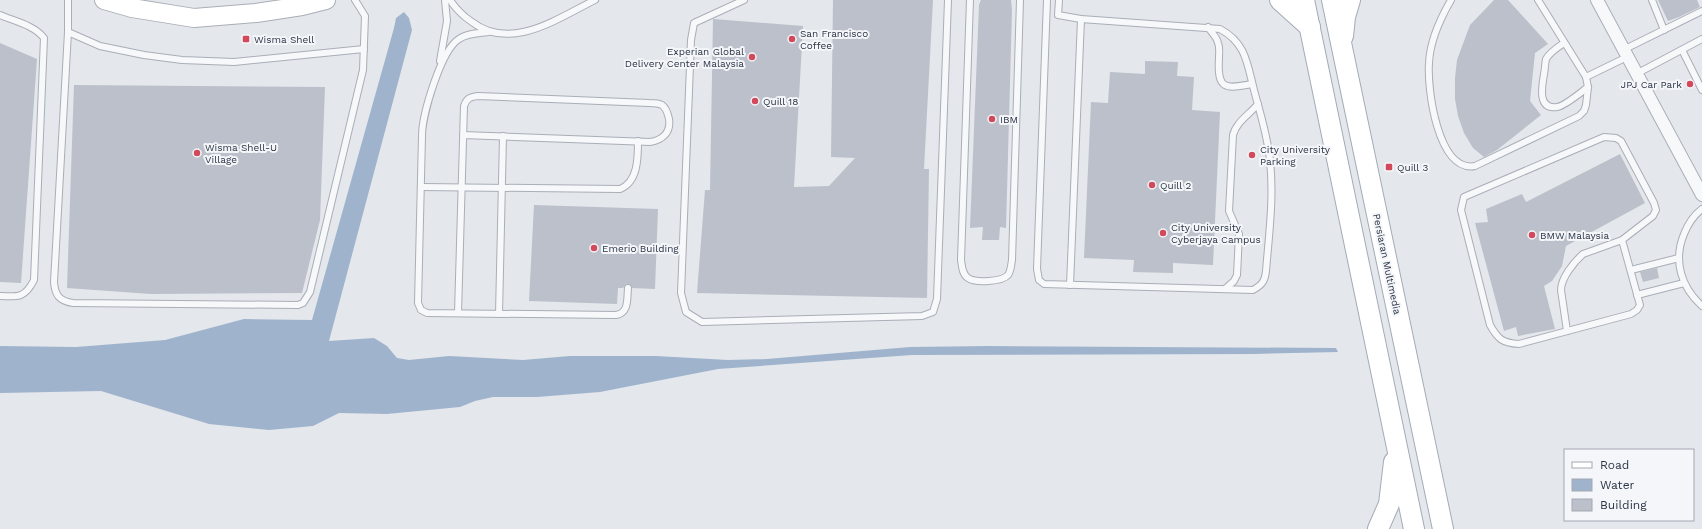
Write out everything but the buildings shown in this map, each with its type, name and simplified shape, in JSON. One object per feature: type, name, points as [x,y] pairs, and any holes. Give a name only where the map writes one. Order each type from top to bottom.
[{"type":"main road","points":[[104,0],[132,8],[194,18],[256,13],[302,6],[326,0]]},
{"type":"main road","points":[[1280,0],[1310,27]]},
{"type":"main road","points":[[1304,0],[1414,529]]},
{"type":"main road","name":"Persiaran Multimedia","points":[[1332,0],[1443,529]]},
{"type":"main road","points":[[1342,50],[1345,17],[1350,0]]},
{"type":"main road","points":[[1378,529],[1388,504],[1392,485],[1395,438]]},
{"type":"street","points":[[1597,0],[1702,195]]},
{"type":"lane","points":[[68,0],[68,32],[54,282],[55,291],[58,298],[64,302],[73,303],[298,305],[303,303],[310,292],[363,70],[365,16],[355,0]]},
{"type":"lane","points":[[436,78],[446,27],[445,0]]},
{"type":"lane","points":[[450,0],[455,8],[477,26],[489,32],[503,35],[529,31],[595,0]]},
{"type":"lane","points":[[744,0],[694,23],[691,40],[681,293],[686,312],[702,322],[922,316],[933,312],[937,299],[948,0]]},
{"type":"lane","points":[[970,0],[961,260],[964,274],[968,278],[974,280],[996,281],[1003,279],[1008,274],[1012,260],[1020,0]]},
{"type":"lane","points":[[1047,0],[1037,275],[1039,280],[1044,284],[1070,285],[1253,290],[1260,287],[1265,280],[1271,200],[1271,168],[1258,104],[1242,48],[1228,33],[1220,29],[1081,19],[1047,14]]},
{"type":"lane","points":[[1058,15],[1059,0]]},
{"type":"lane","points":[[1451,0],[1434,35],[1429,62],[1429,83],[1434,114],[1443,141],[1454,160],[1460,165],[1468,168],[1579,116],[1584,111],[1588,87],[1586,77],[1538,0]]},
{"type":"lane","points":[[1652,0],[1664,30]]},
{"type":"lane","points":[[1586,77],[1664,30],[1702,10]]},
{"type":"lane","points":[[0,15],[40,32],[44,38],[34,280],[29,291],[18,297],[0,296]]},
{"type":"lane","points":[[1070,285],[1081,19]]},
{"type":"lane","points":[[1208,27],[1219,44],[1218,75],[1222,83],[1228,87],[1252,84]]},
{"type":"lane","points":[[68,32],[100,46],[144,56],[182,60],[234,62],[364,49]]},
{"type":"lane","points":[[489,32],[469,34],[459,38],[453,43],[441,64],[422,126],[418,303],[421,310],[427,313],[622,314],[626,306],[628,288]]},
{"type":"lane","points":[[1636,74],[1702,39]]},
{"type":"lane","points":[[1564,43],[1556,48],[1546,60],[1541,95],[1543,101],[1549,106],[1556,108],[1562,106],[1588,87]]},
{"type":"lane","points":[[1682,50],[1702,90]]},
{"type":"lane","points":[[458,313],[464,106],[467,99],[471,96],[661,104],[665,108],[670,124],[668,131],[663,137],[657,140],[638,141],[464,135]]},
{"type":"lane","points":[[1225,289],[1238,275],[1239,234],[1229,211],[1233,135],[1235,127],[1258,104]]},
{"type":"lane","points":[[499,314],[503,136]]},
{"type":"lane","points":[[1567,331],[1561,290],[1564,279],[1578,258],[1583,254],[1622,240],[1653,216],[1656,210],[1654,203],[1621,141],[1616,138],[1604,137],[1464,197],[1461,210],[1490,324],[1497,337],[1511,343],[1519,344],[1631,314],[1637,310],[1640,305],[1638,295],[1622,240]]},
{"type":"lane","points":[[421,187],[620,189],[629,183],[636,170],[638,141]]},
{"type":"lane","points":[[1702,209],[1692,220],[1686,230],[1682,241],[1679,258],[1679,265],[1684,282],[1692,297],[1702,306]]},
{"type":"lane","points":[[1630,270],[1679,258]]},
{"type":"lane","points":[[1638,295],[1684,282]]},
{"type":"water","points":[[404,12],[409,18],[412,30],[329,341],[374,338],[387,346],[397,358],[409,360],[449,356],[523,360],[570,356],[656,356],[728,360],[767,359],[910,347],[988,346],[1336,348],[1338,352],[1254,354],[912,355],[718,369],[600,392],[537,397],[493,397],[475,401],[460,407],[387,414],[339,413],[313,426],[269,430],[209,424],[101,391],[0,393],[0,346],[76,347],[165,340],[244,319],[312,320],[396,18]]},
{"type":"place","name":"Wisma Shell","points":[[246,39]]},
{"type":"place","name":"San Francisco Coffee","points":[[792,39]]},
{"type":"place","name":"Experian Global Delivery Center Malaysia","points":[[752,57]]},
{"type":"place","name":"JPJ Car Park","points":[[1690,84]]},
{"type":"place","name":"Quill 18","points":[[755,101]]},
{"type":"place","name":"IBM","points":[[992,119]]},
{"type":"place","name":"Wisma Shell-U Village","points":[[197,153]]},
{"type":"place","name":"City University Parking","points":[[1252,155]]},
{"type":"place","name":"Quill 3","points":[[1389,167]]},
{"type":"place","name":"Quill 2","points":[[1152,185]]},
{"type":"place","name":"City University Cyberjaya Campus","points":[[1163,233]]},
{"type":"place","name":"BMW Malaysia","points":[[1532,235]]},
{"type":"place","name":"Emerio Building","points":[[594,248]]}]
